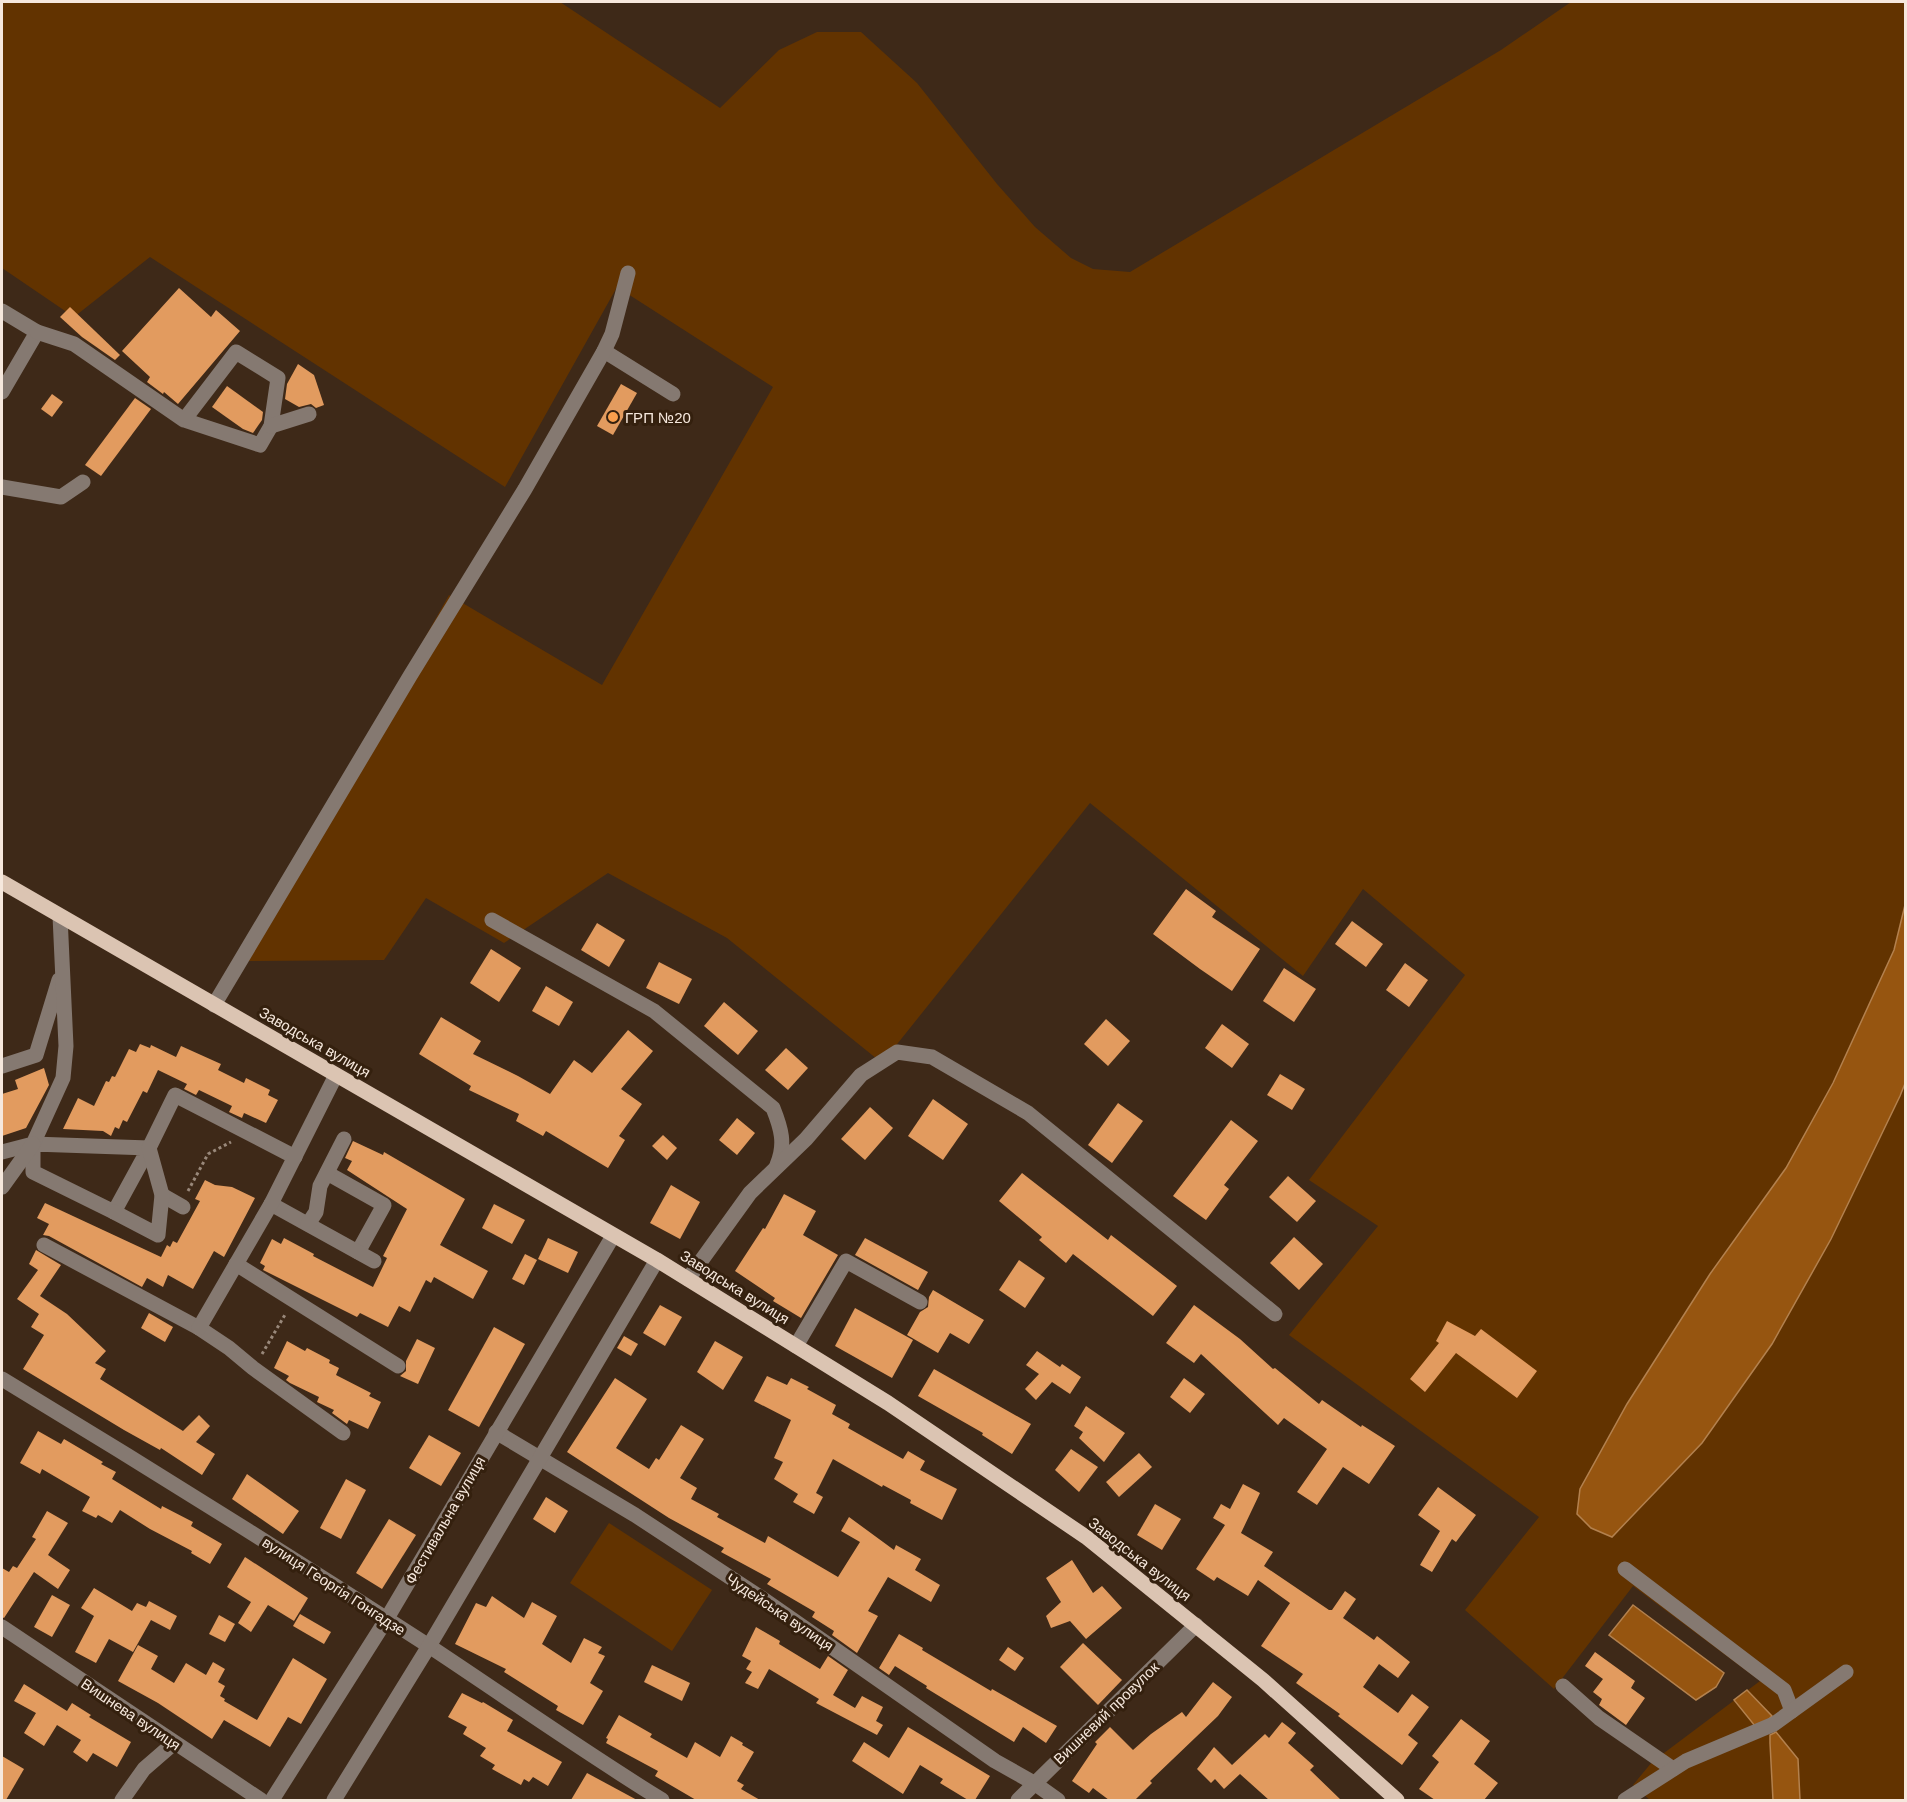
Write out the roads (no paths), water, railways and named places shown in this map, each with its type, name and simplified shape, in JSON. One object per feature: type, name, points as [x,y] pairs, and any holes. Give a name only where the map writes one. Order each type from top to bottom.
[{"type":"main road","name":"Заводська вулиця","points":[[2,882],[657,1260],[888,1403],[1086,1537],[1263,1680],[1397,1800]]},
{"type":"street","points":[[214,1005],[410,676],[525,489],[604,351],[612,334],[628,273]]},
{"type":"street","points":[[2,311],[37,332],[74,344],[184,420],[260,445],[271,426],[278,378],[236,352],[184,420]]},
{"type":"street","points":[[2,392],[37,332]]},
{"type":"street","points":[[604,351],[673,394]]},
{"type":"street","points":[[271,426],[309,414]]},
{"type":"street","points":[[2,488],[62,497],[83,482]]},
{"type":"street","points":[[2,1187],[33,1144],[63,1078],[66,1046],[60,916]]},
{"type":"street","points":[[492,920],[654,1011],[773,1108],[782,1130],[782,1151],[778,1164],[770,1175]]},
{"type":"street","points":[[2,1066],[36,1055],[63,968]]},
{"type":"street","points":[[688,1279],[750,1193],[806,1139],[861,1075],[897,1052],[932,1057],[1028,1113],[1275,1314]]},
{"type":"street","points":[[199,1328],[271,1204],[336,1075]]},
{"type":"street","points":[[114,1212],[176,1095],[295,1157]]},
{"type":"street","points":[[308,1224],[316,1212],[320,1186],[344,1139]]},
{"type":"street","points":[[33,1144],[33,1172],[158,1235],[162,1195],[149,1148]]},
{"type":"street","points":[[2,1152],[33,1144],[149,1148]]},
{"type":"street","points":[[327,1173],[384,1205],[358,1252]]},
{"type":"street","points":[[162,1195],[182,1206]]},
{"type":"street","points":[[271,1204],[374,1261]]},
{"type":"street","name":"Фестивальна вулиця","points":[[272,1800],[386,1620],[613,1236]]},
{"type":"street","points":[[44,1245],[199,1328],[343,1433]]},
{"type":"street","points":[[334,1800],[429,1647],[657,1260]]},
{"type":"street","points":[[796,1346],[846,1261],[920,1302]]},
{"type":"street","points":[[236,1264],[398,1366]]},
{"type":"street","name":"вулиця Георгія Гонгадзе","points":[[2,1379],[118,1449],[429,1647],[592,1757],[662,1800]]},
{"type":"street","name":"Чудейська вулиця","points":[[496,1432],[654,1527],[760,1597],[977,1749],[1058,1800]]},
{"type":"street","points":[[1625,1569],[1784,1689],[1792,1711]]},
{"type":"street","name":"Вишневий провулок","points":[[1018,1800],[1196,1626]]},
{"type":"street","name":"Вишнева вулиця","points":[[2,1627],[261,1800]]},
{"type":"street","points":[[1625,1800],[1686,1761],[1774,1724],[1846,1671]]},
{"type":"street","points":[[1563,1686],[1599,1718],[1673,1769]]},
{"type":"street","points":[[122,1800],[144,1769],[174,1743]]},
{"type":"place","name":"ГРП №20","points":[[613,417]]}]
